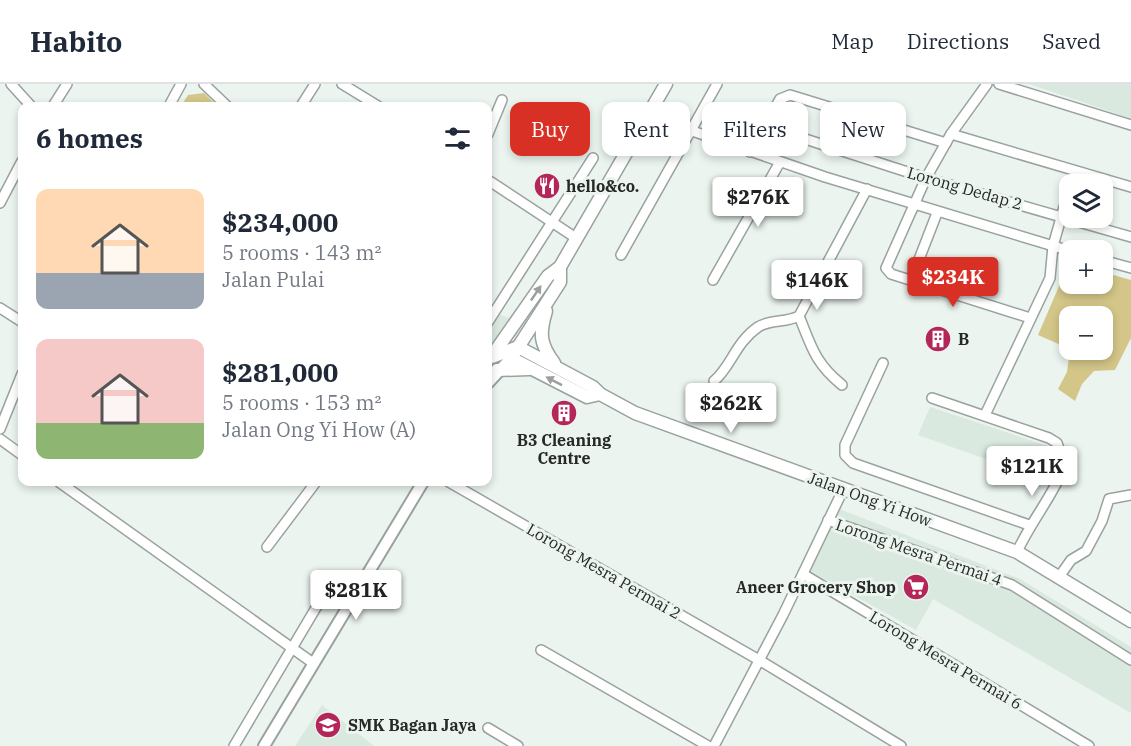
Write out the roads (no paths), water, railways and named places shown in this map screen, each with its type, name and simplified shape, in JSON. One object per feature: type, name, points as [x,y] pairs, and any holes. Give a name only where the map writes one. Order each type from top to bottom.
[{"type":"main road","points":[[656,102],[666,84]]},
{"type":"main road","points":[[492,364],[548,276],[560,267],[625,156]]},
{"type":"main road","points":[[492,364],[513,351],[560,282],[560,267]]},
{"type":"main road","points":[[550,298],[540,331],[541,340],[543,349],[559,369]]},
{"type":"main road","points":[[513,351],[520,317]]},
{"type":"main road","name":"Jalan Ong Yi How","points":[[513,351],[559,369],[643,417],[1017,552],[1131,621]]},
{"type":"main road","name":"Jalan Ong Yi How","points":[[513,351],[530,369],[587,397],[600,394]]},
{"type":"main road","points":[[492,364],[530,369]]},
{"type":"street","points":[[11,84],[27,102]]},
{"type":"street","points":[[56,102],[67,84]]},
{"type":"street","points":[[171,102],[181,84]]},
{"type":"street","points":[[204,84],[223,102]]},
{"type":"street","points":[[304,102],[315,84]]},
{"type":"street","points":[[342,84],[371,102]]},
{"type":"street","points":[[621,255],[717,84]]},
{"type":"street","points":[[987,84],[948,138],[926,178],[886,268],[887,272],[1030,318]]},
{"type":"street","points":[[999,84],[1131,125]]},
{"type":"street","points":[[778,102],[790,95],[1131,187]]},
{"type":"street","points":[[492,124],[502,100]]},
{"type":"street","points":[[692,132],[702,135]]},
{"type":"street","name":"Lorong Dedap 2","points":[[808,140],[926,178],[1059,216]]},
{"type":"street","points":[[762,156],[937,213],[1059,248]]},
{"type":"street","points":[[492,307],[553,223],[593,158]]},
{"type":"street","points":[[713,280],[780,162]]},
{"type":"street","points":[[0,203],[18,169]]},
{"type":"street","points":[[492,183],[576,238]]},
{"type":"street","points":[[714,381],[720,376],[739,345],[760,326],[799,316],[867,189]]},
{"type":"street","points":[[911,280],[937,213]]},
{"type":"street","points":[[985,415],[1050,278],[1053,246],[1059,220]]},
{"type":"street","name":"Lorong Dedap 2","points":[[1101,228],[1131,237]]},
{"type":"street","points":[[1113,263],[1131,268]]},
{"type":"street","points":[[0,308],[18,319]]},
{"type":"street","points":[[799,316],[815,358],[826,372],[842,385]]},
{"type":"street","points":[[883,363],[845,445],[845,454],[853,463],[1029,525]]},
{"type":"street","points":[[0,429],[18,384]]},
{"type":"street","points":[[932,398],[985,415],[1057,443],[1065,465],[1056,488],[1029,525],[1017,552]]},
{"type":"street","points":[[0,439],[18,452]]},
{"type":"street","points":[[65,486],[313,663]]},
{"type":"street","points":[[267,547],[313,486]]},
{"type":"street","points":[[264,746],[418,486]]},
{"type":"street","name":"Lorong Mesra Permai 2","points":[[457,486],[759,660],[901,746]]},
{"type":"street","points":[[714,746],[843,490]]},
{"type":"street","points":[[1059,577],[1071,560],[1086,551],[1102,521],[1109,499],[1131,495]]},
{"type":"street","name":"Lorong Mesra Permai 4","points":[[828,520],[1012,585],[1131,660]]},
{"type":"street","name":"Lorong Mesra Permai 6","points":[[802,574],[1089,746]]},
{"type":"street","points":[[234,746],[317,606]]},
{"type":"street","points":[[541,650],[708,746]]},
{"type":"street","points":[[488,728],[518,746]]},
{"type":"place","name":"hello&co.","points":[[547,186]]},
{"type":"place","name":"B","points":[[938,339]]},
{"type":"place","name":"B3 Cleaning Centre","points":[[564,413]]},
{"type":"place","name":"Aneer Grocery Shop","points":[[916,587]]},
{"type":"place","name":"SMK Bagan Jaya","points":[[328,725]]}]
